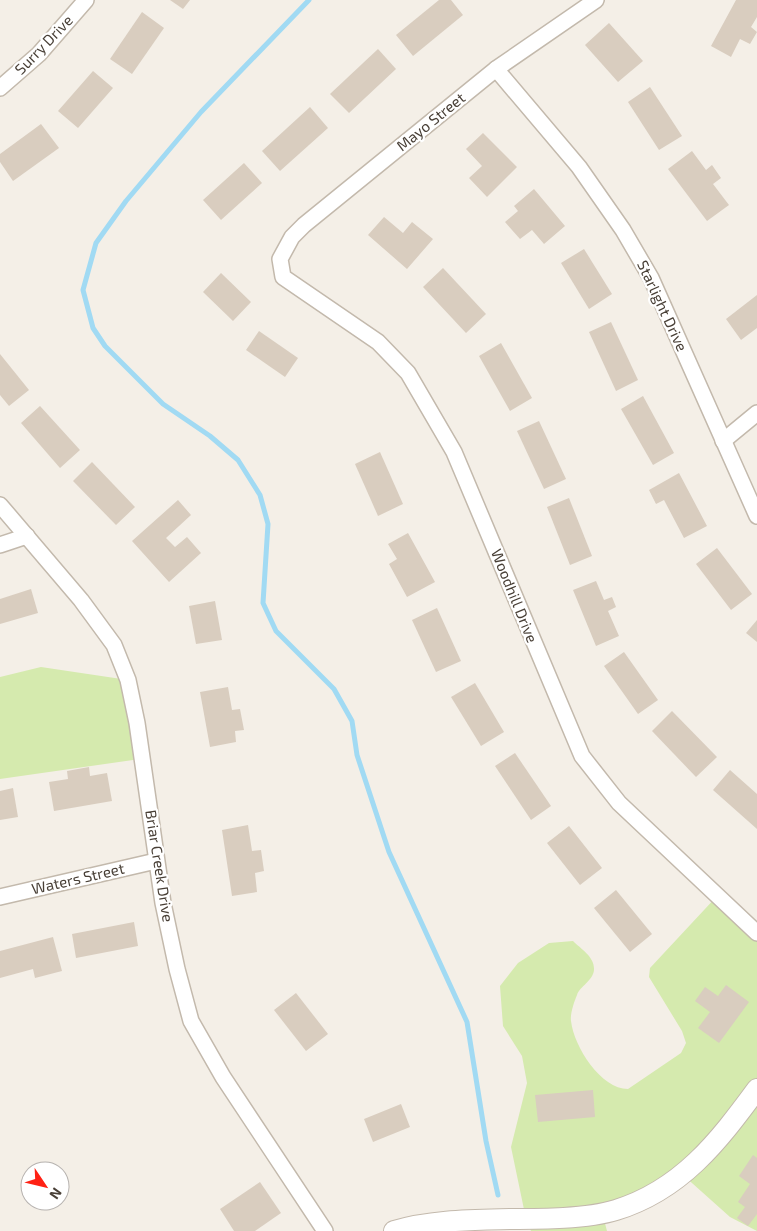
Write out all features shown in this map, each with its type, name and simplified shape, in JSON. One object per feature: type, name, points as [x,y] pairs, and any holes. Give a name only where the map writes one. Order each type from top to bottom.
[{"type":"street","name":"Surry Drive","points":[[2,83],[39,54],[86,0]]},
{"type":"street","name":"Mayo Street","points":[[280,259],[292,237],[304,225],[496,69],[596,0]]},
{"type":"street","name":"Starlight Drive","points":[[496,69],[579,167],[623,230],[651,278],[757,516]]},
{"type":"street","name":"Woodhill Drive","points":[[280,259],[283,277],[378,342],[408,373],[454,452],[582,756],[618,802],[757,933]]},
{"type":"street","points":[[723,441],[757,414]]},
{"type":"street","name":"Briar Creek Drive","points":[[0,505],[81,600],[118,653],[128,680],[137,723],[156,861],[177,969],[191,1021],[223,1077],[325,1231]]},
{"type":"street","points":[[0,545],[26,536]]},
{"type":"street","name":"Waters Street","points":[[0,897],[156,861]]},
{"type":"street","points":[[394,1231],[410,1226],[466,1220],[551,1218],[614,1210],[649,1198],[683,1175],[706,1152],[757,1089]]},
{"type":"green space","points":[[41,667],[128,680],[147,758],[0,779],[0,677]]},
{"type":"green space","points":[[718,895],[757,933],[757,1231],[730,1217],[683,1175],[602,1212],[607,1231],[531,1231],[526,1219],[511,1147],[527,1083],[522,1056],[503,1026],[500,986],[518,963],[549,943],[573,941],[590,957],[594,965],[593,974],[579,992],[572,1012],[573,1031],[577,1043],[590,1065],[599,1074],[608,1082],[628,1089],[681,1053],[686,1043],[682,1031],[649,977],[650,968]]},
{"type":"building","points":[[170,0],[190,0],[183,9]]},
{"type":"building","points":[[439,0],[451,0],[463,15],[413,56],[396,35]]},
{"type":"building","points":[[736,0],[757,0],[757,17],[751,27],[757,32],[750,44],[740,39],[731,57],[711,46]]},
{"type":"building","points":[[142,12],[164,28],[132,74],[110,59]]},
{"type":"building","points":[[609,23],[643,61],[618,82],[585,45]]},
{"type":"building","points":[[378,49],[396,69],[349,113],[330,94]]},
{"type":"building","points":[[93,71],[113,88],[78,128],[58,111]]},
{"type":"building","points":[[650,87],[682,136],[659,150],[628,102]]},
{"type":"building","points":[[310,107],[328,128],[280,171],[262,151]]},
{"type":"building","points":[[41,124],[59,148],[13,181],[0,162],[0,154]]},
{"type":"building","points":[[483,133],[517,167],[487,197],[469,178],[482,166],[466,149]]},
{"type":"building","points":[[692,151],[706,170],[712,165],[721,178],[713,184],[729,205],[707,221],[668,169]]},
{"type":"building","points":[[244,163],[262,183],[221,220],[203,200]]},
{"type":"building","points":[[534,189],[565,226],[544,244],[532,230],[520,239],[505,222],[518,211],[514,206]]},
{"type":"building","points":[[384,217],[403,233],[412,222],[433,239],[407,269],[368,235]]},
{"type":"building","points":[[584,249],[612,294],[589,309],[561,263]]},
{"type":"building","points":[[443,268],[486,314],[466,333],[423,287]]},
{"type":"building","points":[[221,273],[251,302],[233,321],[203,292]]},
{"type":"building","points":[[757,295],[757,328],[741,340],[726,319]]},
{"type":"building","points":[[611,322],[638,380],[616,391],[589,332]]},
{"type":"building","points":[[259,331],[298,358],[285,377],[246,350]]},
{"type":"building","points":[[501,343],[532,398],[510,411],[479,356]]},
{"type":"building","points":[[0,354],[29,390],[9,406],[0,395]]},
{"type":"building","points":[[643,396],[674,453],[653,465],[621,409]]},
{"type":"building","points":[[40,406],[80,450],[60,468],[21,423]]},
{"type":"building","points":[[539,421],[566,479],[544,489],[517,431]]},
{"type":"building","points":[[380,452],[403,504],[378,516],[355,464]]},
{"type":"building","points":[[92,462],[135,507],[116,525],[73,481]]},
{"type":"building","points":[[679,473],[707,526],[684,538],[664,500],[656,504],[649,490]]},
{"type":"building","points":[[569,498],[592,556],[570,565],[547,507]]},
{"type":"building","points":[[178,500],[191,515],[166,538],[175,547],[187,537],[201,553],[169,582],[132,541]]},
{"type":"building","points":[[408,533],[435,582],[407,597],[389,564],[397,559],[388,544]]},
{"type":"building","points":[[717,548],[752,594],[731,610],[696,564]]},
{"type":"building","points":[[596,581],[604,600],[612,597],[616,607],[608,611],[619,636],[596,646],[573,590]]},
{"type":"building","points":[[31,589],[38,613],[0,624],[0,599]]},
{"type":"building","points":[[215,601],[222,640],[196,644],[189,606]]},
{"type":"building","points":[[437,608],[461,661],[436,672],[412,620]]},
{"type":"building","points":[[757,620],[757,642],[746,633]]},
{"type":"building","points":[[624,652],[658,700],[638,714],[604,666]]},
{"type":"building","points":[[475,683],[504,732],[481,746],[451,697]]},
{"type":"building","points":[[228,687],[232,710],[240,709],[244,730],[235,731],[236,742],[210,747],[200,692]]},
{"type":"building","points":[[672,711],[717,757],[696,777],[652,731]]},
{"type":"building","points":[[515,753],[551,806],[531,820],[495,766]]},
{"type":"building","points":[[89,767],[90,776],[107,773],[112,801],[54,811],[49,782],[68,779],[67,771]]},
{"type":"building","points":[[730,770],[757,794],[757,829],[713,790]]},
{"type":"building","points":[[13,788],[18,817],[0,820],[0,791]]},
{"type":"building","points":[[248,825],[252,851],[261,850],[264,871],[255,873],[257,892],[232,896],[222,830]]},
{"type":"building","points":[[569,826],[602,868],[580,885],[547,843]]},
{"type":"building","points":[[616,890],[652,934],[630,952],[594,908]]},
{"type":"building","points":[[134,922],[138,946],[76,958],[72,934]]},
{"type":"building","points":[[53,937],[62,971],[35,978],[33,969],[0,978],[0,951]]},
{"type":"building","points":[[726,985],[749,1002],[719,1043],[698,1028],[710,1012],[695,1001],[705,987],[718,996]]},
{"type":"building","points":[[296,993],[328,1034],[306,1051],[274,1010]]},
{"type":"building","points":[[593,1090],[595,1117],[538,1122],[535,1095]]},
{"type":"building","points":[[401,1104],[410,1127],[373,1142],[364,1119]]},
{"type":"building","points":[[753,1155],[757,1158],[757,1214],[748,1226],[737,1218],[745,1207],[738,1202],[750,1184],[739,1176]]},
{"type":"building","points":[[260,1182],[281,1213],[255,1231],[234,1231],[220,1209]]},
{"type":"waterway","points":[[309,0],[201,112],[126,201],[96,243],[83,290],[93,328],[105,346],[163,404],[210,436],[238,460],[260,495],[268,524],[263,603],[276,631],[334,689],[352,721],[357,755],[389,852],[467,1022],[486,1141],[498,1195]]}]
